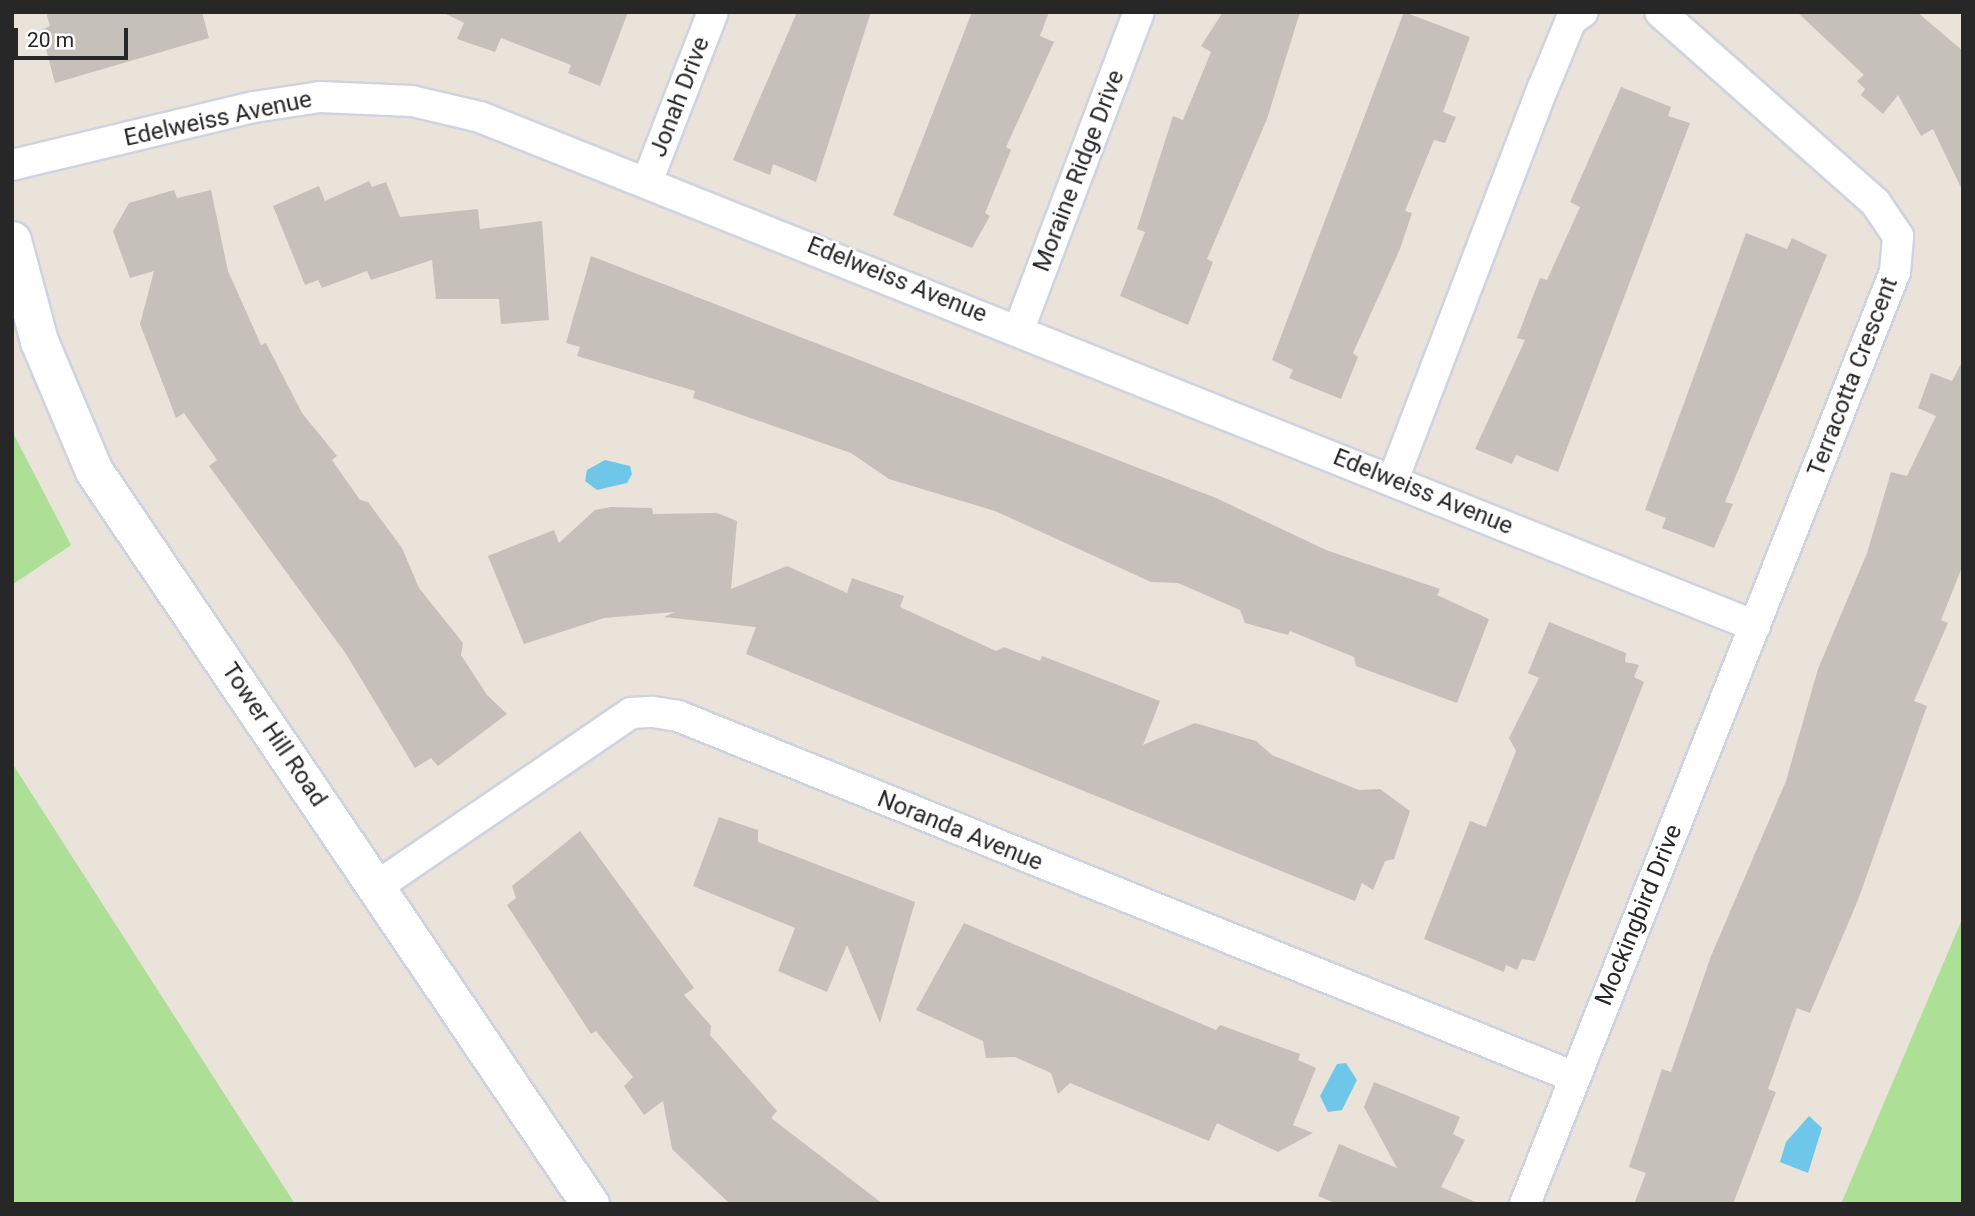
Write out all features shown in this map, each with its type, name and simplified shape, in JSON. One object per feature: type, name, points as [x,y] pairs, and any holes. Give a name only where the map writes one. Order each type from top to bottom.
[{"type":"street","name":"Jonah Drive","points":[[647,182],[713,12]]},
{"type":"street","name":"Moraine Ridge Drive","points":[[1019,329],[1139,12]]},
{"type":"street","points":[[1393,480],[1571,20],[1583,12]]},
{"type":"street","name":"Terracotta Crescent","points":[[1660,12],[1876,203],[1898,236],[1895,272],[1755,626]]},
{"type":"street","name":"Edelweiss Avenue","points":[[12,165],[254,107],[360,96],[480,117],[1019,329],[1755,626]]},
{"type":"street","name":"Tower Hill Road","points":[[12,240],[39,341],[94,471],[590,1204]]},
{"type":"street","name":"Mockingbird Drive","points":[[1525,1204],[1755,626]]},
{"type":"street","name":"Noranda Avenue","points":[[376,887],[631,713],[665,714],[1574,1077]]},
{"type":"green space","points":[[12,431],[71,545],[12,585]]},
{"type":"green space","points":[[12,763],[295,1204],[12,1204]]},
{"type":"green space","points":[[1963,917],[1963,1204],[1841,1204]]},
{"type":"water","points":[[605,460],[630,466],[632,474],[627,483],[597,490],[585,481],[587,470]]},
{"type":"water","points":[[1346,1063],[1357,1080],[1342,1110],[1328,1112],[1320,1096],[1337,1064]]},
{"type":"water","points":[[1809,1116],[1822,1128],[1808,1173],[1780,1162],[1786,1142]]},
{"type":"building","points":[[46,12],[202,12],[209,38],[55,83],[41,30],[50,26]]},
{"type":"building","points":[[442,12],[628,12],[600,86],[568,73],[571,65],[501,38],[495,52],[457,39],[464,23]]},
{"type":"building","points":[[797,12],[871,12],[816,182],[773,164],[770,175],[733,160]]},
{"type":"building","points":[[972,12],[1049,12],[1040,36],[1054,42],[1006,147],[1011,150],[985,213],[990,216],[972,248],[893,215]]},
{"type":"building","points":[[1223,12],[1300,12],[1267,119],[1207,259],[1213,262],[1188,325],[1120,296],[1145,232],[1137,229],[1173,116],[1183,120],[1211,52],[1201,46]]},
{"type":"building","points":[[1404,12],[1470,37],[1443,112],[1456,117],[1445,143],[1434,140],[1405,211],[1412,213],[1400,249],[1353,353],[1358,357],[1341,399],[1289,378],[1293,370],[1272,360]]},
{"type":"building","points":[[1797,12],[1917,12],[1963,51],[1963,192],[1933,129],[1921,136],[1898,95],[1883,114],[1861,95],[1865,89],[1857,81],[1864,75]]},
{"type":"building","points":[[1621,87],[1671,107],[1668,116],[1690,123],[1558,472],[1516,455],[1512,464],[1475,449],[1525,340],[1517,338],[1540,278],[1547,280],[1580,207],[1570,202]]},
{"type":"building","points":[[369,181],[372,187],[386,182],[400,217],[478,209],[480,229],[542,221],[549,320],[501,324],[499,299],[436,299],[432,260],[371,280],[367,271],[322,288],[318,280],[305,285],[273,206],[319,186],[325,201]]},
{"type":"building","points":[[174,190],[177,198],[211,190],[228,271],[261,345],[266,343],[302,413],[337,456],[332,460],[360,500],[368,502],[402,548],[419,588],[463,643],[461,655],[487,695],[507,714],[438,766],[431,758],[415,768],[346,654],[209,466],[217,460],[184,413],[176,418],[140,324],[154,271],[130,278],[113,231],[129,203]]},
{"type":"building","points":[[1746,233],[1787,249],[1792,238],[1827,255],[1725,502],[1733,504],[1714,548],[1662,528],[1666,518],[1645,510]]},
{"type":"building","points":[[591,256],[1216,498],[1326,550],[1440,589],[1437,595],[1489,619],[1457,703],[1356,666],[1354,657],[1290,631],[1288,635],[1245,623],[1240,610],[1178,583],[1151,582],[995,511],[889,479],[851,453],[693,398],[695,391],[577,356],[580,347],[566,343]]},
{"type":"building","points":[[1963,360],[1963,565],[1941,620],[1948,623],[1914,701],[1927,706],[1858,900],[1810,1013],[1797,1008],[1768,1089],[1776,1092],[1733,1204],[1634,1204],[1646,1173],[1629,1167],[1662,1069],[1671,1072],[1711,956],[1786,781],[1818,669],[1867,553],[1891,472],[1907,476],[1936,416],[1918,408],[1931,373],[1952,381]]},
{"type":"building","points":[[611,507],[652,508],[653,514],[717,513],[737,521],[731,589],[787,566],[847,593],[852,578],[904,596],[900,607],[996,651],[1004,647],[1040,661],[1042,656],[1160,701],[1143,745],[1195,723],[1256,741],[1272,755],[1359,790],[1380,789],[1410,811],[1394,859],[1385,861],[1373,890],[1362,883],[1355,901],[746,654],[756,627],[664,617],[675,612],[604,618],[524,644],[488,556],[554,530],[559,543],[595,510]]},
{"type":"building","points":[[1549,622],[1626,653],[1625,662],[1639,665],[1634,677],[1644,682],[1535,961],[1522,959],[1517,970],[1506,965],[1504,972],[1424,939],[1470,821],[1486,827],[1516,751],[1509,738],[1539,678],[1528,673]]},
{"type":"building","points":[[719,817],[758,830],[758,842],[915,902],[880,1023],[847,945],[827,992],[778,971],[795,928],[693,886]]},
{"type":"building","points":[[580,831],[694,988],[684,995],[711,1026],[710,1035],[777,1111],[771,1118],[883,1204],[730,1204],[672,1149],[663,1101],[644,1115],[624,1086],[633,1077],[596,1031],[591,1034],[507,905],[516,898],[512,886]]},
{"type":"building","points":[[964,923],[1216,1030],[1220,1025],[1300,1054],[1298,1060],[1316,1068],[1293,1125],[1313,1133],[1278,1152],[1217,1123],[1209,1141],[1070,1083],[1058,1094],[1051,1073],[1015,1057],[986,1058],[983,1041],[916,1010]]},
{"type":"building","points":[[1374,1082],[1460,1117],[1453,1134],[1465,1140],[1441,1187],[1480,1204],[1337,1204],[1318,1196],[1339,1144],[1397,1168],[1364,1107]]}]
